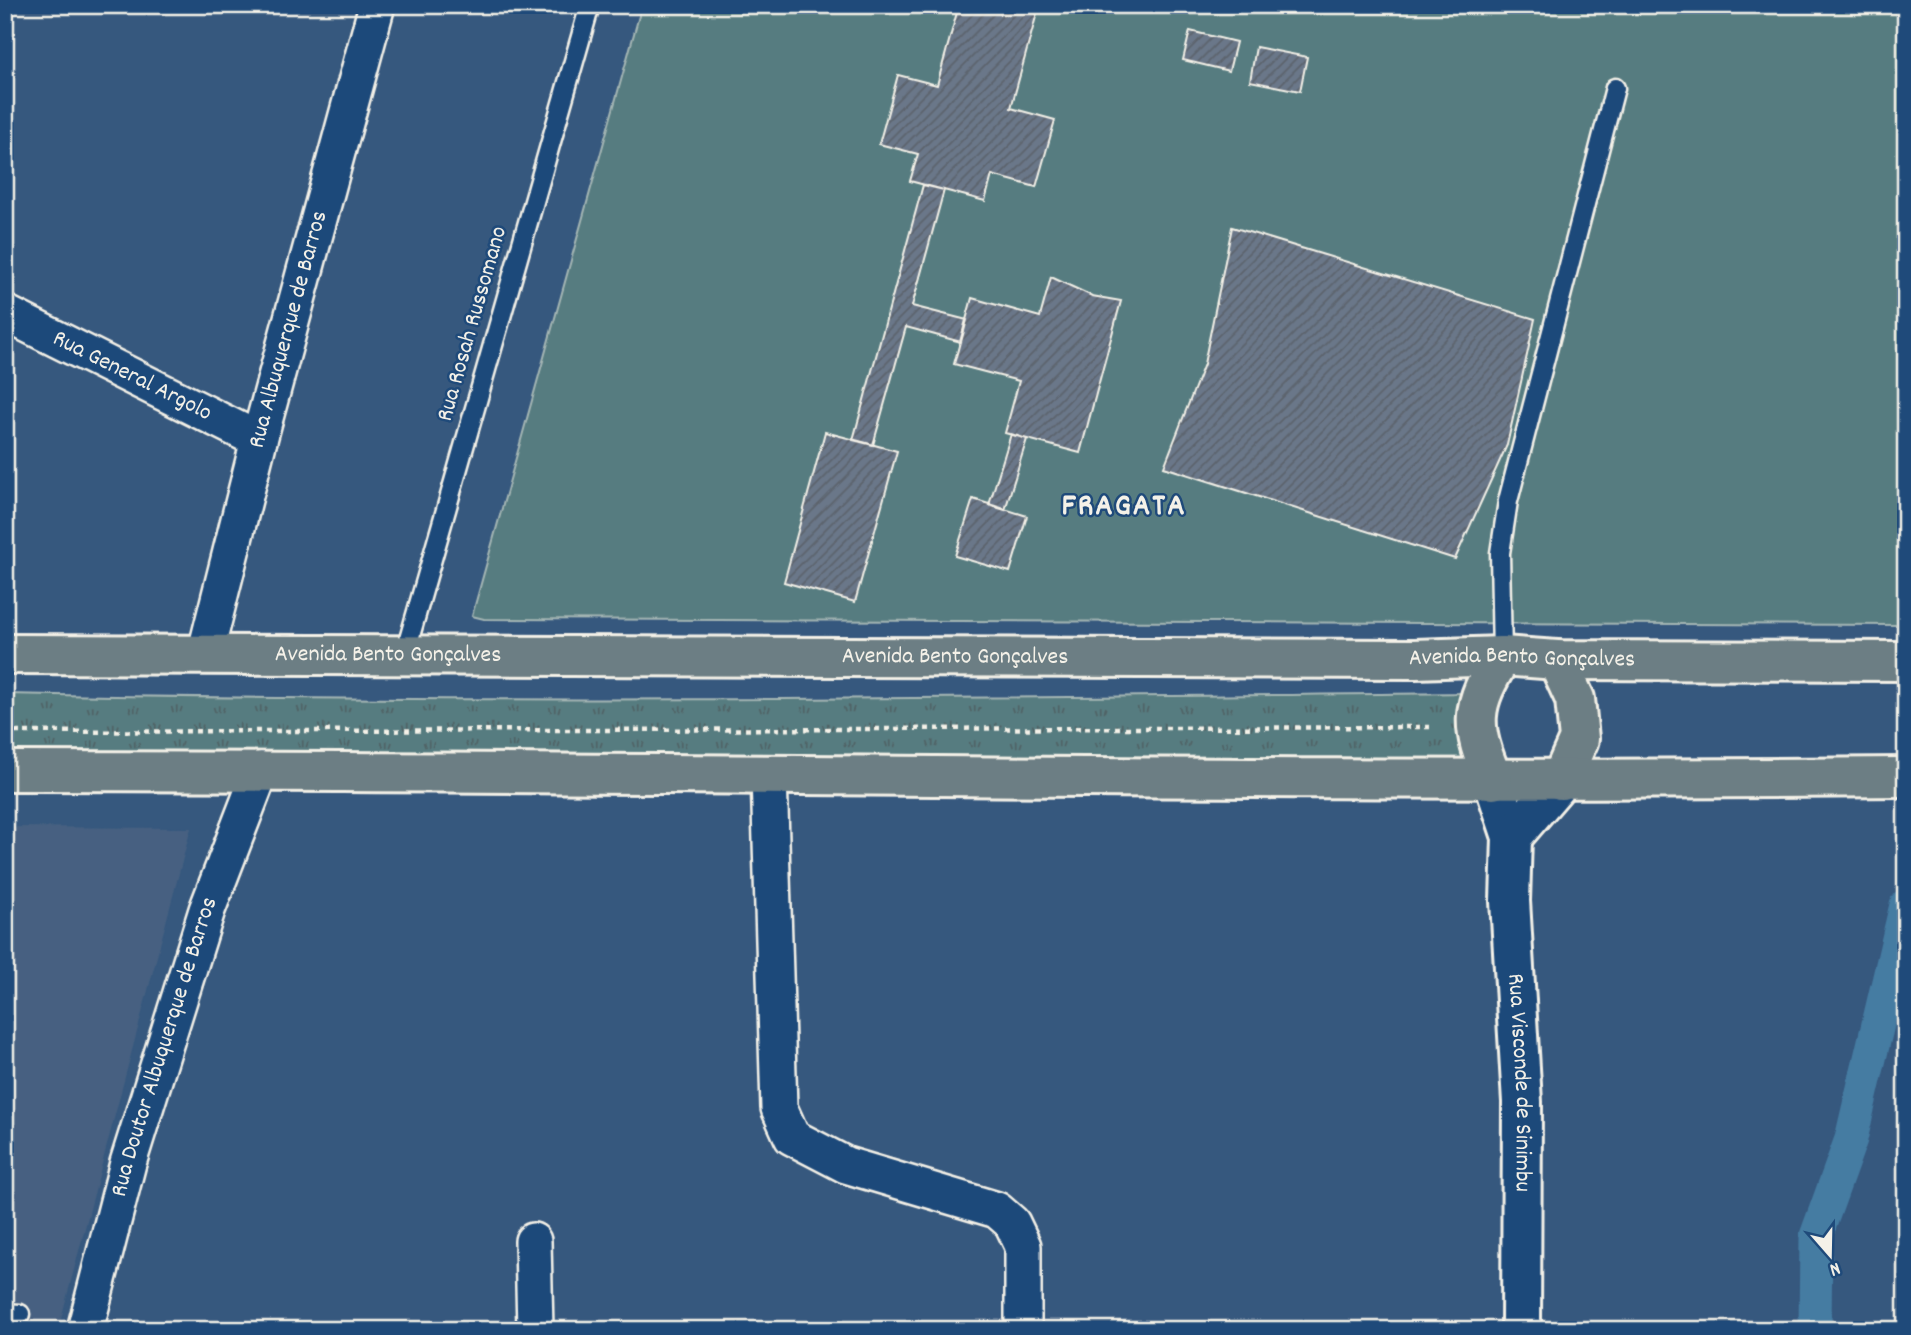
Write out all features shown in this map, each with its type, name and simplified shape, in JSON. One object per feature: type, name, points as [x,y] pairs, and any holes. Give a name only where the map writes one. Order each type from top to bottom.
[{"type":"main road","name":"Avenida Bento Gonçalves","points":[[5,654],[1415,659],[1502,656],[1557,660],[1906,660]]},
{"type":"main road","points":[[1493,780],[1478,745],[1475,724],[1482,687],[1502,656]]},
{"type":"main road","points":[[1557,660],[1575,699],[1579,739],[1561,780]]},
{"type":"main road","points":[[5,771],[261,770],[1493,780],[1906,778]]},
{"type":"street","name":"Rua Albuquerque de Barros","points":[[205,655],[259,440],[377,5]]},
{"type":"street","name":"Rua General Argolo","points":[[5,313],[259,440]]},
{"type":"street","name":"Rua Doutor Albuquerque de Barros","points":[[85,1330],[128,1163],[203,923],[261,770]]},
{"type":"street","points":[[769,774],[779,1108],[792,1137],[846,1165],[997,1210],[1012,1223],[1023,1246],[1023,1323]]},
{"type":"street","name":"Rua Visconde de Sinimbu","points":[[1493,780],[1512,836],[1510,901],[1522,1102],[1521,1330]]},
{"type":"street","points":[[1512,836],[1561,780]]},
{"type":"street","points":[[533,1241],[535,1330]]},
{"type":"lane","name":"Rua Rosah Russomano","points":[[404,657],[590,5]]},
{"type":"lane","points":[[1502,656],[1500,554],[1508,501],[1615,88]]},
{"type":"path","points":[[5,732],[1433,727]]},
{"type":"shaded area","points":[[5,827],[191,828],[58,1330],[5,1329]]},
{"type":"green space","points":[[642,5],[1906,5],[1906,625],[484,619],[472,616]]},
{"type":"green space","points":[[1468,693],[1476,775],[5,762],[5,694],[554,699]]},
{"type":"building","points":[[959,5],[1009,5],[1037,13],[1011,108],[1055,120],[1036,187],[992,175],[985,201],[910,181],[918,154],[879,144],[898,75],[937,85]]},
{"type":"building","points":[[1190,31],[1236,42],[1229,71],[1183,60]]},
{"type":"building","points":[[1256,47],[1307,57],[1300,91],[1250,81]]},
{"type":"building","points":[[923,185],[944,190],[912,306],[967,320],[961,342],[906,327],[873,445],[853,440]]},
{"type":"building","points":[[1232,227],[1535,319],[1507,445],[1455,559],[1164,467],[1204,364]]},
{"type":"building","points":[[1051,277],[1092,296],[1121,301],[1080,453],[1005,433],[1019,381],[954,364],[972,298],[1040,317]]},
{"type":"building","points":[[825,432],[897,451],[855,602],[784,582]]},
{"type":"building","points":[[1011,434],[1027,439],[1005,510],[989,505]]},
{"type":"building","points":[[973,499],[1027,516],[1010,572],[955,556]]},
{"type":"waterway","points":[[1815,1330],[1816,1236],[1851,1139],[1906,905]]},
{"type":"district","name":"FRAGATA","points":[[1124,508]]}]
